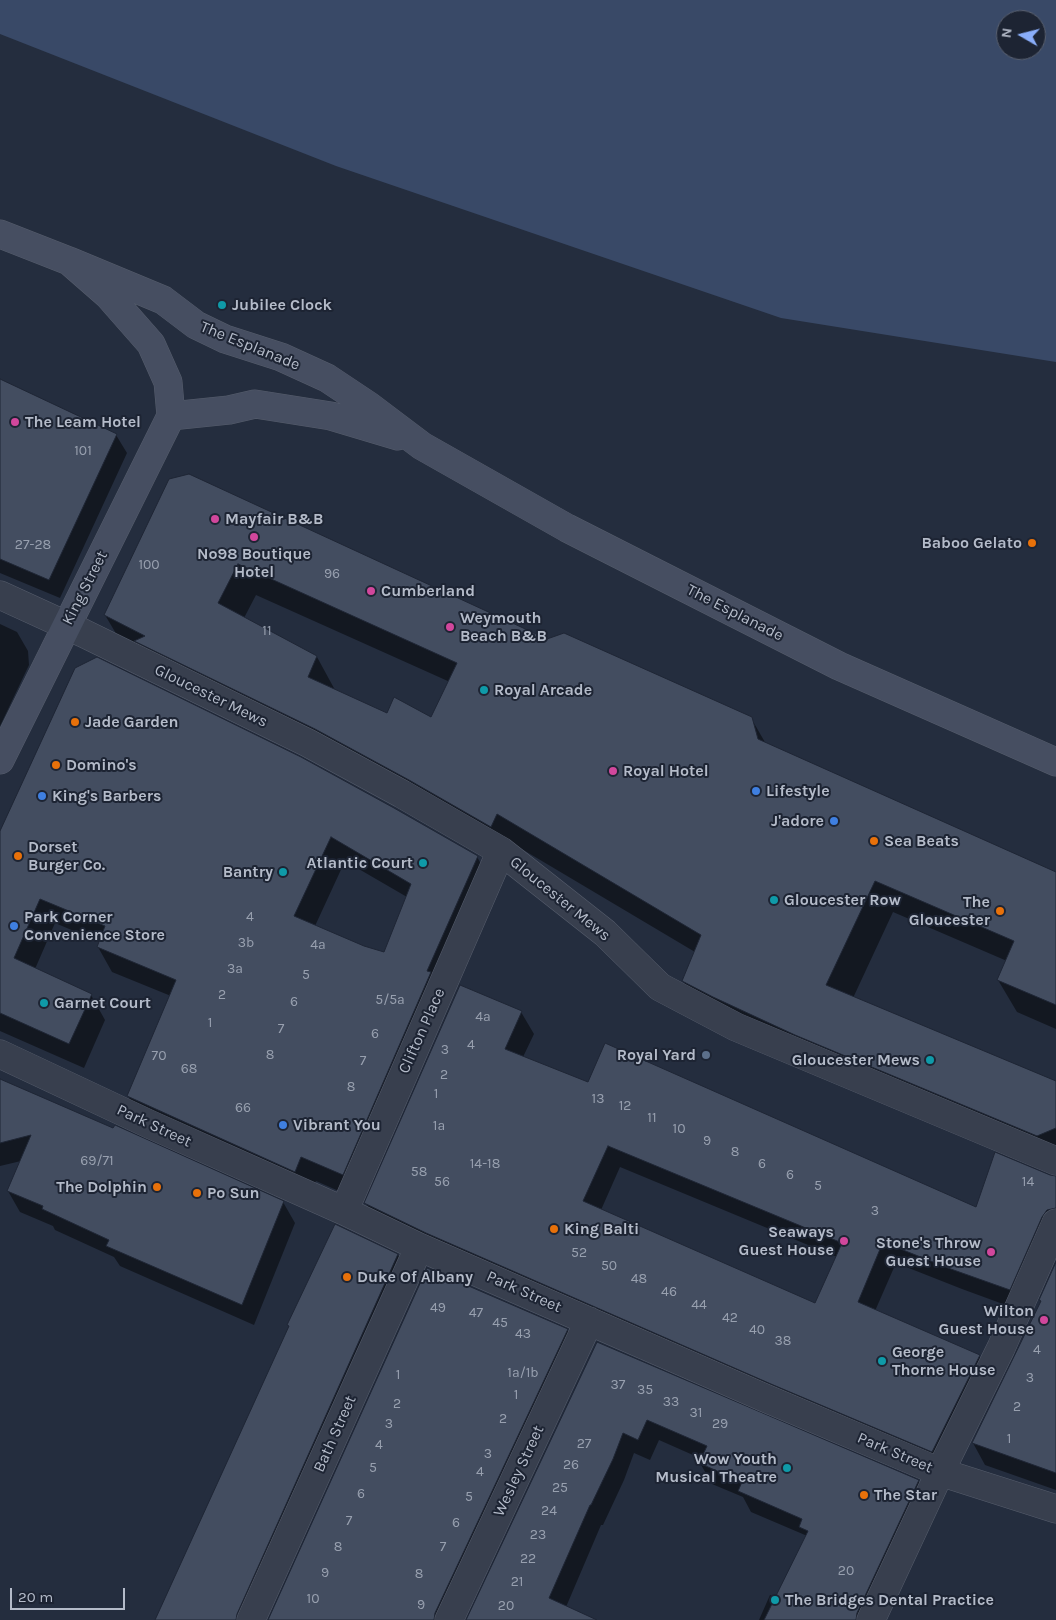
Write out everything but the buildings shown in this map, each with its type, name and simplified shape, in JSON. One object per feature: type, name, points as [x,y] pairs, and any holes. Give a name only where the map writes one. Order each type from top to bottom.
[{"type":"street","name":"The Esplanade","points":[[0,234],[163,300],[196,325],[225,339],[281,357],[327,378],[369,406],[422,446]]},
{"type":"street","points":[[69,261],[108,295],[151,344],[168,382],[171,416]]},
{"type":"street","name":"The Esplanade","points":[[171,416],[229,410],[255,404],[331,416],[394,434],[422,446],[567,528],[839,666],[1056,762]]},
{"type":"street","name":"King Street","points":[[0,760],[171,416]]},
{"type":"street","name":"Gloucester Mews","points":[[0,595],[66,625],[308,743],[402,794],[501,852],[605,932],[660,987],[736,1027],[1056,1161]]},
{"type":"street","name":"Clifton Place","points":[[344,1211],[501,852]]},
{"type":"street","name":"Park Street","points":[[0,1054],[419,1247],[765,1398],[940,1472],[1056,1509]]},
{"type":"street","points":[[871,1620],[940,1472],[1001,1348],[1056,1223]]},
{"type":"street","name":"Bath Street","points":[[251,1620],[419,1247]]},
{"type":"street","name":"Wesley Street","points":[[449,1620],[589,1321]]},
{"type":"water","points":[[0,0],[1056,0],[1056,362],[781,318],[336,166],[0,34]]},
{"type":"place","name":"Jubilee Clock","points":[[222,305]]},
{"type":"place","name":"The Leam Hotel","points":[[15,422]]},
{"type":"place","name":"Mayfair B&B","points":[[215,519]]},
{"type":"place","name":"No98 Boutique Hotel","points":[[254,537]]},
{"type":"place","name":"Baboo Gelato","points":[[1032,543]]},
{"type":"place","name":"Cumberland","points":[[371,591]]},
{"type":"place","name":"Weymouth Beach B&B","points":[[450,627]]},
{"type":"place","name":"Royal Arcade","points":[[484,690]]},
{"type":"place","name":"Jade Garden","points":[[75,722]]},
{"type":"place","name":"Domino's","points":[[56,765]]},
{"type":"place","name":"Royal Hotel","points":[[613,771]]},
{"type":"place","name":"Lifestyle","points":[[756,791]]},
{"type":"place","name":"King's Barbers","points":[[42,796]]},
{"type":"place","name":"J'adore","points":[[834,821]]},
{"type":"place","name":"Sea Beats","points":[[874,841]]},
{"type":"place","name":"Dorset Burger Co.","points":[[18,856]]},
{"type":"place","name":"Atlantic Court","points":[[423,863]]},
{"type":"place","name":"Bantry","points":[[283,872]]},
{"type":"place","name":"Gloucester Row","points":[[774,900]]},
{"type":"place","name":"The Gloucester","points":[[1000,911]]},
{"type":"place","name":"Park Corner Convenience Store","points":[[14,926]]},
{"type":"place","name":"Garnet Court","points":[[44,1003]]},
{"type":"place","name":"Royal Yard","points":[[706,1055]]},
{"type":"place","name":"Gloucester Mews","points":[[930,1060]]},
{"type":"place","name":"Vibrant You","points":[[283,1125]]},
{"type":"place","name":"The Dolphin","points":[[157,1187]]},
{"type":"place","name":"Po Sun","points":[[197,1193]]},
{"type":"place","name":"King Balti","points":[[554,1229]]},
{"type":"place","name":"Seaways Guest House","points":[[844,1241]]},
{"type":"place","name":"Stone's Throw Guest House","points":[[991,1252]]},
{"type":"place","name":"Duke Of Albany","points":[[347,1277]]},
{"type":"place","name":"Wilton Guest House","points":[[1044,1320]]},
{"type":"place","name":"George Thorne House","points":[[882,1361]]},
{"type":"place","name":"Wow Youth Musical Theatre","points":[[787,1468]]},
{"type":"place","name":"The Star","points":[[864,1495]]},
{"type":"place","name":"The Bridges Dental Practice","points":[[775,1600]]}]
